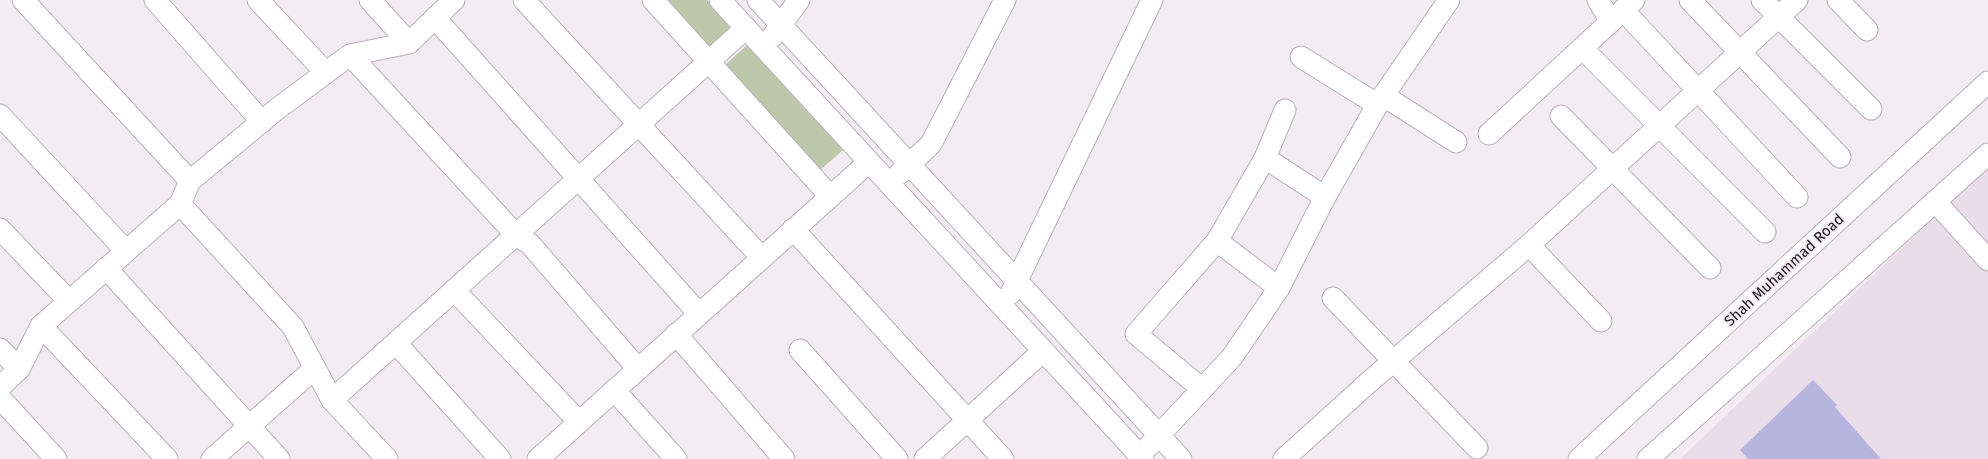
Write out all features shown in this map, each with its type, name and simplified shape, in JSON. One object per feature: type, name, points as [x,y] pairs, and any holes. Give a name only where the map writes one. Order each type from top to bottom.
[{"type":"street","points":[[23,0],[190,181]]},
{"type":"street","points":[[155,0],[262,122]]},
{"type":"street","points":[[258,0],[326,73]]},
{"type":"street","points":[[370,0],[409,43]]},
{"type":"street","points":[[0,387],[19,369],[41,326],[180,204],[190,181],[262,122],[350,55],[409,43],[454,0]]},
{"type":"street","points":[[524,0],[762,258]]},
{"type":"street","points":[[653,0],[830,196]]},
{"type":"street","points":[[720,0],[1141,458],[1232,357],[1279,288],[1325,196],[1380,101],[1449,0]]},
{"type":"street","points":[[758,0],[1181,459]]},
{"type":"street","points":[[763,47],[782,26],[799,0]]},
{"type":"street","points":[[889,184],[931,144],[1005,0]]},
{"type":"street","points":[[1598,0],[1623,11],[1797,197]]},
{"type":"street","points":[[1690,0],[1840,157]]},
{"type":"street","points":[[1762,0],[1871,109]]},
{"type":"street","points":[[1284,459],[1395,360],[1529,245],[1797,0]]},
{"type":"street","points":[[1838,0],[1867,30]]},
{"type":"street","points":[[1004,309],[1149,1]]},
{"type":"street","points":[[1489,134],[1623,11]]},
{"type":"street","points":[[435,18],[699,314]]},
{"type":"street","points":[[332,400],[746,28]]},
{"type":"street","points":[[1582,48],[1765,232]]},
{"type":"street","points":[[350,55],[516,235],[530,244],[638,369]]},
{"type":"street","points":[[1301,58],[1456,142]]},
{"type":"street","name":"Shah Muhammad Road","points":[[1579,459],[1988,82]]},
{"type":"street","points":[[1202,389],[1136,334],[1217,241],[1265,158],[1286,110]]},
{"type":"street","points":[[0,115],[126,251]]},
{"type":"street","points":[[1561,116],[1710,268]]},
{"type":"street","points":[[1648,459],[1988,154]]},
{"type":"street","points":[[1265,158],[1325,196]]},
{"type":"street","points":[[552,455],[579,422],[869,162]]},
{"type":"street","points":[[1935,201],[1988,260]]},
{"type":"street","points":[[180,204],[292,327],[332,400],[387,459]]},
{"type":"street","points":[[0,229],[69,301]]},
{"type":"street","points":[[793,229],[1003,459]]},
{"type":"street","points":[[1217,241],[1279,288]]},
{"type":"street","points":[[1529,245],[1601,320]]},
{"type":"street","points":[[106,268],[278,459]]},
{"type":"street","points":[[454,290],[579,422]]},
{"type":"street","points":[[1333,298],[1395,360],[1477,448]]},
{"type":"street","points":[[41,326],[166,459]]},
{"type":"street","points":[[676,334],[784,459]]},
{"type":"street","points":[[396,343],[500,459]]},
{"type":"street","points":[[0,349],[19,369]]},
{"type":"street","points":[[800,350],[898,459]]},
{"type":"street","points":[[925,459],[1043,351]]},
{"type":"street","points":[[212,459],[315,368]]},
{"type":"street","points":[[614,390],[676,459]]},
{"type":"street","points":[[0,398],[56,459]]},
{"type":"shaded area","points":[[1988,166],[1988,459],[1680,459]]},
{"type":"green space","points":[[662,0],[707,0],[732,27],[708,50]]},
{"type":"green space","points":[[747,45],[843,150],[818,172],[723,67]]},
{"type":"building","points":[[1813,380],[1837,405],[1835,407],[1881,459],[1748,459],[1740,450]]}]
